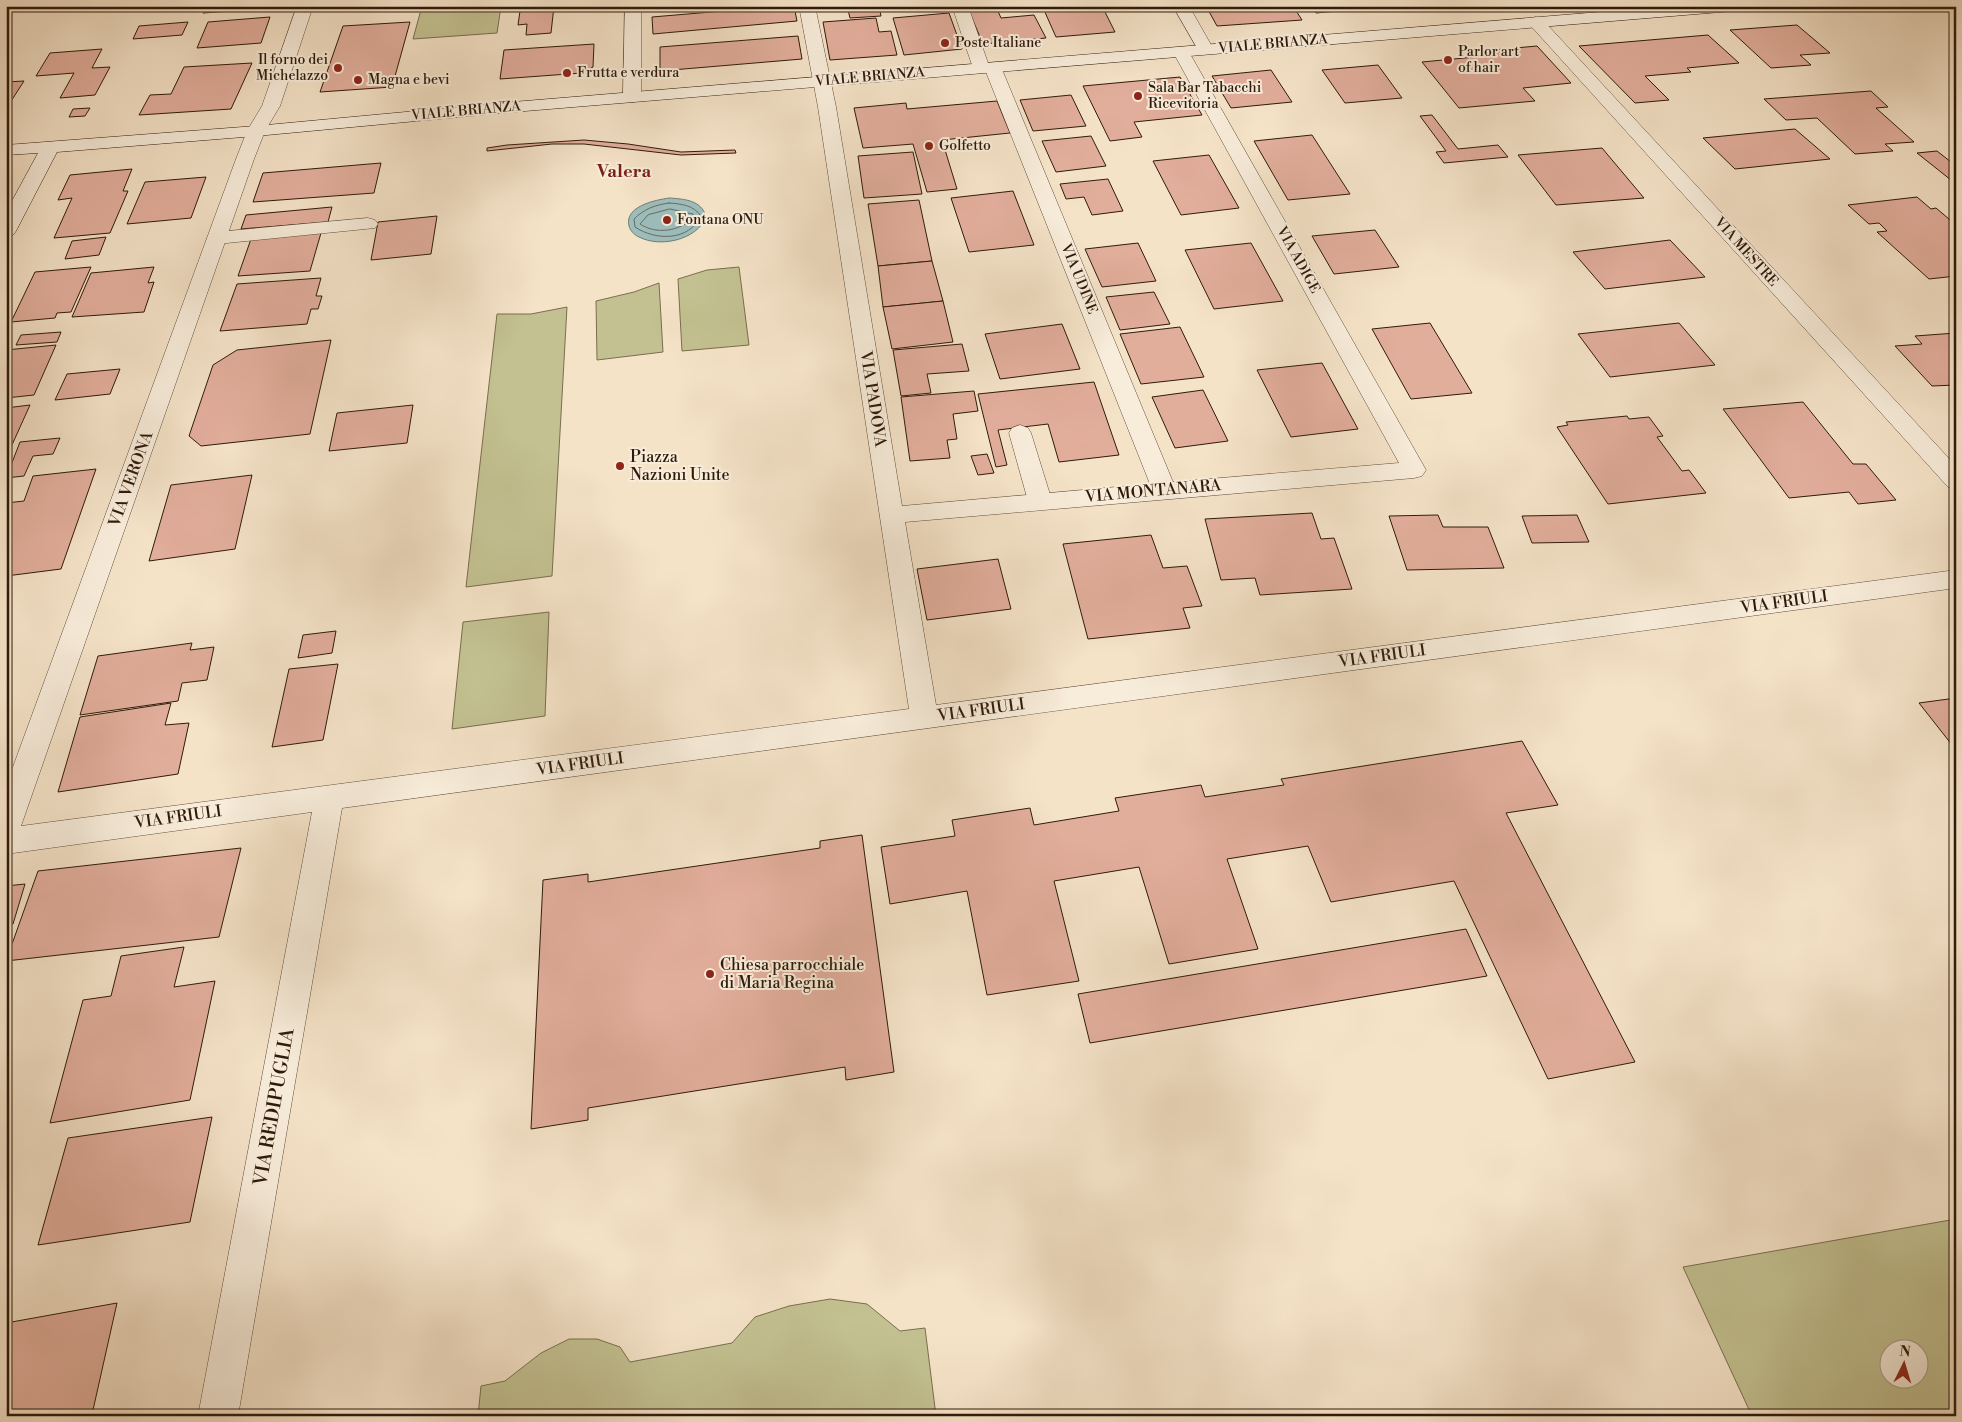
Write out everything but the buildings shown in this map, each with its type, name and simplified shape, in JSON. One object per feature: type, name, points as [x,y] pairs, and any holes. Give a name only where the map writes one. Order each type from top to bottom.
[{"type":"street","name":"VIA VERONA","points":[[6,827],[217,238],[256,131],[271,106],[305,6]]},
{"type":"street","points":[[632,97],[633,6]]},
{"type":"street","name":"VIA PADOVA","points":[[807,6],[821,81],[924,718]]},
{"type":"street","name":"VIA UDINE","points":[[960,6],[1165,491]]},
{"type":"street","points":[[1181,6],[1206,50]]},
{"type":"street","name":"VIALE BRIANZA","points":[[6,150],[256,131],[821,81],[1734,6]]},
{"type":"street","name":"VIA MESTRE","points":[[1536,22],[1956,481]]},
{"type":"street","name":"VIA ADIGE","points":[[1181,52],[1414,470]]},
{"type":"street","points":[[6,231],[51,146]]},
{"type":"street","points":[[217,238],[368,224]]},
{"type":"street","points":[[1020,433],[1040,500]]},
{"type":"street","name":"VIA MONTANARA","points":[[892,515],[1040,500],[1414,470]]},
{"type":"street","name":"VIA FRIULI","points":[[6,840],[1956,578]]},
{"type":"street","name":"VIA REDIPUGLIA","points":[[218,1416],[329,797]]},
{"type":"shaded area","points":[[422,6],[501,6],[497,33],[413,39]]},
{"type":"shaded area","points":[[739,267],[749,345],[682,351],[678,279],[707,270]]},
{"type":"shaded area","points":[[659,283],[663,352],[597,360],[596,301],[634,292]]},
{"type":"shaded area","points":[[567,307],[552,576],[466,587],[497,314],[531,314]]},
{"type":"shaded area","points":[[549,612],[545,716],[452,729],[463,622]]},
{"type":"shaded area","points":[[1956,1219],[1956,1416],[1752,1416],[1683,1267]]},
{"type":"shaded area","points":[[830,1299],[867,1304],[900,1331],[925,1328],[936,1416],[478,1416],[481,1386],[505,1381],[541,1353],[569,1339],[597,1339],[620,1347],[630,1362],[732,1343],[755,1317],[789,1306]]},
{"type":"water","name":"Fontana ONU","points":[[669,198],[686,200],[701,207],[706,217],[695,231],[677,240],[657,242],[639,237],[631,231],[629,219],[631,213],[642,205]]},
{"type":"place","name":"Poste Italiane","points":[[945,43]]},
{"type":"place","name":"Parlor art of hair","points":[[1448,60]]},
{"type":"place","name":"Il forno dei Michelazzo","points":[[338,68]]},
{"type":"place","name":"Frutta e verdura","points":[[567,73]]},
{"type":"place","name":"Magna e bevi","points":[[358,80]]},
{"type":"place","name":"Sala Bar Tabacchi Ricevitoria","points":[[1138,96]]},
{"type":"place","name":"Golfetto","points":[[929,146]]},
{"type":"place","name":"Fontana ONU","points":[[667,220]]},
{"type":"place","name":"Piazza Nazioni Unite","points":[[620,466]]},
{"type":"place","name":"Chiesa parrocchiale di Maria Regina","points":[[710,974]]},
{"type":"district","name":"Valera","points":[[624,171]]}]
